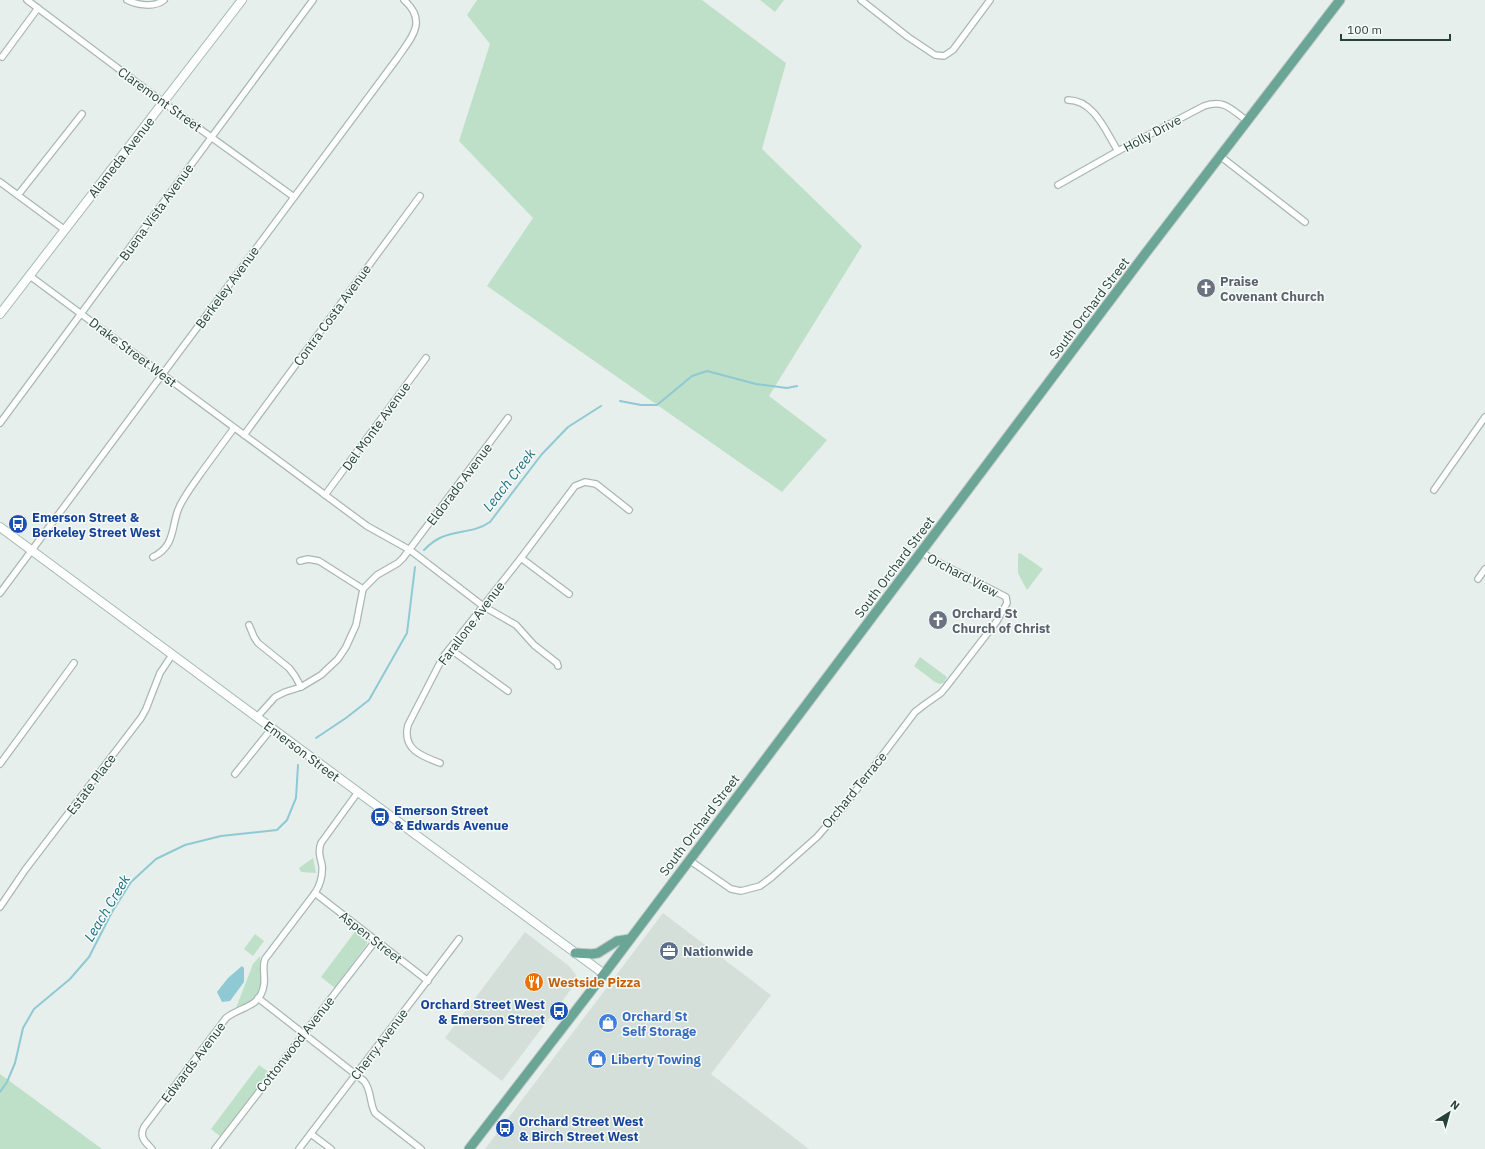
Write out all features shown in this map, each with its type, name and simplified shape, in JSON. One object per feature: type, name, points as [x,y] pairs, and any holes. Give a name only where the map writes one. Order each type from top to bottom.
[{"type":"main road","name":"Alameda Avenue","points":[[0,314],[242,0]]},
{"type":"main road","name":"South Orchard Street","points":[[469,1149],[604,974],[1122,284],[1340,0]]},
{"type":"main road","name":"Emerson Street","points":[[0,527],[604,974]]},
{"type":"main road","points":[[575,952],[592,954],[598,953],[617,941],[630,939]]},
{"type":"street","name":"Claremont Street","points":[[27,0],[294,197]]},
{"type":"street","points":[[127,0],[139,5],[161,3],[164,0]]},
{"type":"street","name":"Buena Vista Avenue","points":[[0,423],[312,0]]},
{"type":"street","name":"Berkeley Avenue","points":[[0,593],[396,60],[412,36],[417,20],[416,15],[404,0]]},
{"type":"street","points":[[861,0],[908,37],[930,52],[940,56],[949,54],[953,50],[990,0]]},
{"type":"street","points":[[2,57],[38,8]]},
{"type":"street","points":[[1068,100],[1083,103],[1094,112],[1118,151]]},
{"type":"street","name":"Holly Drive","points":[[1058,185],[1198,108],[1209,104],[1224,104],[1247,121]]},
{"type":"street","points":[[18,195],[82,114]]},
{"type":"street","points":[[1220,156],[1305,222]]},
{"type":"street","points":[[0,182],[65,230]]},
{"type":"street","name":"Contra Costa Avenue","points":[[244,435],[420,196]]},
{"type":"street","name":"Drake Street West","points":[[30,276],[82,313],[244,435]]},
{"type":"street","name":"Del Monte Avenue","points":[[325,495],[426,358]]},
{"type":"street","points":[[1434,490],[1485,417]]},
{"type":"street","name":"Eldorado Avenue","points":[[363,589],[377,575],[398,563],[410,550],[508,418]]},
{"type":"street","points":[[153,557],[160,554],[169,543],[178,511],[185,497],[234,428]]},
{"type":"street","points":[[244,435],[366,526],[410,550],[483,606],[516,625],[525,636],[557,663],[558,666]]},
{"type":"street","name":"Farallone Avenue","points":[[440,763],[425,757],[410,746],[407,741],[406,732],[431,678],[443,657],[572,488],[585,482],[596,484],[629,510]]},
{"type":"street","name":"Orchard View","points":[[922,552],[930,558],[1006,597]]},
{"type":"street","points":[[520,558],[569,594]]},
{"type":"street","points":[[257,717],[275,697],[301,687],[321,675],[338,659],[346,647],[356,625],[363,589],[319,561],[308,559],[300,561]]},
{"type":"street","points":[[1478,579],[1485,569]]},
{"type":"street","name":"Orchard Terrace","points":[[689,860],[725,886],[736,890],[747,890],[760,886],[772,877],[817,837],[845,806],[915,712],[942,691],[1006,606],[1008,603],[1006,597]]},
{"type":"street","points":[[249,625],[258,643],[289,668],[301,687]]},
{"type":"street","points":[[450,649],[508,691]]},
{"type":"street","name":"Estate Place","points":[[0,907],[25,870],[141,718],[160,673],[172,655]]},
{"type":"street","points":[[0,764],[74,663]]},
{"type":"street","points":[[235,774],[272,728]]},
{"type":"street","points":[[358,792],[321,843],[319,852],[322,874],[321,881],[315,893],[265,959],[263,963],[264,984],[258,998],[356,1074],[368,1086],[375,1113],[421,1149]]},
{"type":"street","name":"Aspen Street","points":[[315,893],[428,981]]},
{"type":"street","name":"Cherry Avenue","points":[[299,1149],[459,939]]},
{"type":"street","name":"Cottonwood Avenue","points":[[215,1149],[376,940]]},
{"type":"street","name":"Edwards Avenue","points":[[152,1149],[143,1138],[142,1132],[144,1127],[226,1018],[235,1012],[250,1006],[258,998]]},
{"type":"street","points":[[311,1134],[331,1149]]},
{"type":"shaded area","points":[[663,913],[771,995],[711,1074],[809,1149],[485,1149]]},
{"type":"shaded area","points":[[525,932],[569,966],[576,975],[575,984],[502,1081],[445,1038]]},
{"type":"green space","points":[[477,0],[702,0],[786,63],[762,149],[862,246],[769,396],[827,440],[782,492],[487,286],[533,218],[459,141],[490,44],[467,15]]},
{"type":"green space","points":[[760,0],[784,0],[775,12]]},
{"type":"green space","points":[[1020,553],[1043,569],[1027,590],[1018,573],[1018,554]]},
{"type":"green space","points":[[920,657],[947,677],[944,683],[940,684],[935,682],[914,666]]},
{"type":"green space","points":[[313,858],[316,873],[301,872],[299,868]]},
{"type":"green space","points":[[357,929],[366,937],[367,944],[335,988],[321,977]]},
{"type":"green space","points":[[255,934],[264,941],[253,956],[244,949]]},
{"type":"green space","points":[[260,956],[260,989],[252,1000],[245,1005],[236,1008],[253,964]]},
{"type":"green space","points":[[259,1065],[270,1073],[221,1137],[211,1129]]},
{"type":"green space","points":[[0,1074],[102,1149],[0,1149]]},
{"type":"water","points":[[242,966],[244,968],[244,982],[230,1001],[222,1002],[217,992],[228,978]]},
{"type":"waterway","name":"Leach Creek","points":[[620,401],[641,405],[657,405],[692,376],[707,371],[756,384],[787,388],[797,386]]},
{"type":"waterway","name":"Leach Creek","points":[[424,550],[439,538],[472,530],[484,526],[490,522],[542,454],[568,427],[601,406]]},
{"type":"waterway","name":"Leach Creek","points":[[316,738],[346,718],[369,700],[407,633],[415,567]]},
{"type":"waterway","name":"Leach Creek","points":[[0,1092],[7,1082],[15,1063],[23,1028],[34,1009],[70,979],[89,957],[112,912],[131,882],[156,859],[185,845],[221,836],[277,830],[287,820],[296,798],[298,765]]},
{"type":"place","name":"Praise Covenant Church","points":[[1206,288]]},
{"type":"place","name":"Emerson Street & Berkeley Street West","points":[[18,524]]},
{"type":"place","name":"Orchard St Church of Christ","points":[[938,620]]},
{"type":"place","name":"Emerson Street & Edwards Avenue","points":[[380,817]]},
{"type":"place","name":"Nationwide","points":[[669,951]]},
{"type":"place","name":"Westside Pizza","points":[[534,982]]},
{"type":"place","name":"Orchard Street West & Emerson Street","points":[[559,1011]]},
{"type":"place","name":"Orchard St Self Storage","points":[[608,1023]]},
{"type":"place","name":"Liberty Towing","points":[[597,1059]]},
{"type":"place","name":"Orchard Street West & Birch Street West","points":[[505,1128]]}]
